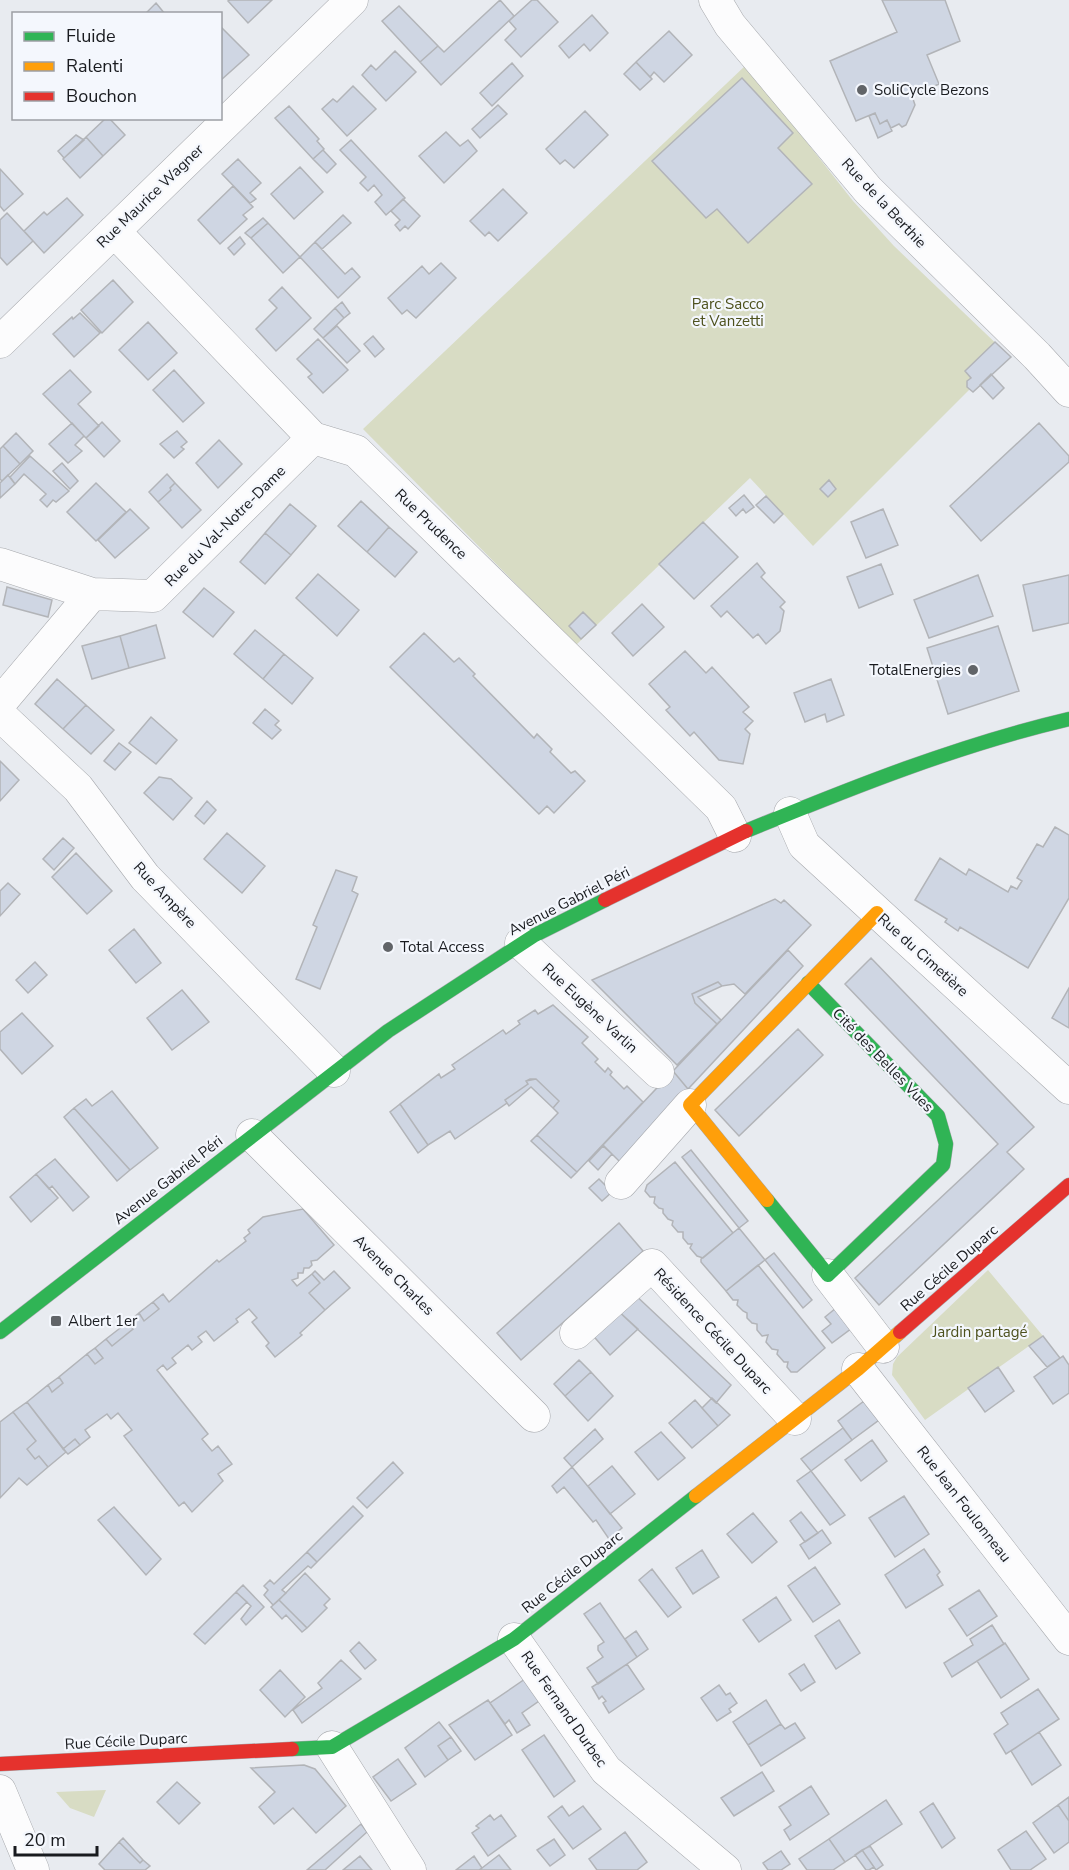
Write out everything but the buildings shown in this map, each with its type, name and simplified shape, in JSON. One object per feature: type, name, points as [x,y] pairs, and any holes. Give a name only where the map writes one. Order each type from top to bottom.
[{"type":"street","name":"Rue Maurice Wagner","points":[[0,342],[352,0]]},
{"type":"street","name":"Rue de la Berthie","points":[[716,0],[730,25],[868,190],[1037,356],[1069,391]]},
{"type":"street","name":"Rue Prudence","points":[[114,231],[313,438],[356,451],[721,808],[735,836]]},
{"type":"street","name":"Rue du Val-Notre-Dame","points":[[0,564],[92,594],[153,596],[313,438]]},
{"type":"street","points":[[0,703],[92,594]]},
{"type":"street","name":"Rue Ampère","points":[[0,716],[78,788],[145,877],[334,1071]]},
{"type":"street","name":"Avenue Gabriel Péri","points":[[0,1332],[388,1030],[535,935],[735,836],[790,813],[910,767],[1013,732],[1069,719]]},
{"type":"street","name":"Rue du Cimetière","points":[[790,813],[804,845],[1069,1088]]},
{"type":"street","points":[[621,1183],[690,1105],[877,913]]},
{"type":"street","name":"Rue Eugène Varlin","points":[[521,944],[658,1072]]},
{"type":"street","name":"Cité des Belles Vues","points":[[808,983],[938,1116],[946,1144],[943,1165],[828,1275]]},
{"type":"street","points":[[690,1105],[828,1275],[883,1347]]},
{"type":"street","name":"Avenue Charles","points":[[252,1135],[534,1416]]},
{"type":"street","name":"Rue Cécile Duparc","points":[[0,1764],[332,1747],[514,1639],[858,1370],[1069,1185]]},
{"type":"street","name":"Résidence Cécile Duparc","points":[[576,1333],[652,1264],[795,1419]]},
{"type":"street","name":"Rue Jean Foulonneau","points":[[858,1370],[1069,1639]]},
{"type":"street","name":"Rue Fernand Durbec","points":[[514,1639],[606,1770],[725,1870]]},
{"type":"street","points":[[332,1747],[410,1870]]},
{"type":"street","points":[[0,1791],[33,1870]]},
{"type":"green space","name":"Parc Sacco et Vanzetti","points":[[746,65],[853,201],[894,246],[1006,353],[813,546],[750,478],[576,645],[363,429]]},
{"type":"green space","name":"Jardin partagé","points":[[988,1270],[1043,1336],[925,1420],[892,1375],[893,1364],[897,1357]]},
{"type":"green space","points":[[106,1790],[94,1817],[70,1808],[56,1792]]},
{"type":"traffic: fast","points":[[746,831],[865,784],[986,741],[1069,719]]},
{"type":"traffic: fast","points":[[0,1332],[388,1031],[535,935],[605,900]]},
{"type":"traffic: fast","points":[[767,1200],[828,1275],[943,1165],[946,1144],[938,1116],[808,983]]},
{"type":"traffic: fast","points":[[292,1749],[332,1747],[514,1639],[696,1496]]},
{"type":"traffic: slow","points":[[767,1200],[690,1105],[877,913]]},
{"type":"traffic: slow","points":[[696,1496],[858,1369],[900,1332]]},
{"type":"traffic: jam","points":[[605,900],[746,831]]},
{"type":"traffic: jam","points":[[900,1332],[1069,1185]]},
{"type":"traffic: jam","points":[[0,1764],[292,1749]]},
{"type":"place","name":"SoliCycle Bezons","points":[[862,90]]},
{"type":"place","name":"TotalEnergies","points":[[973,670]]},
{"type":"place","name":"Total Access","points":[[388,947]]},
{"type":"place","name":"Albert 1er","points":[[56,1321]]}]
